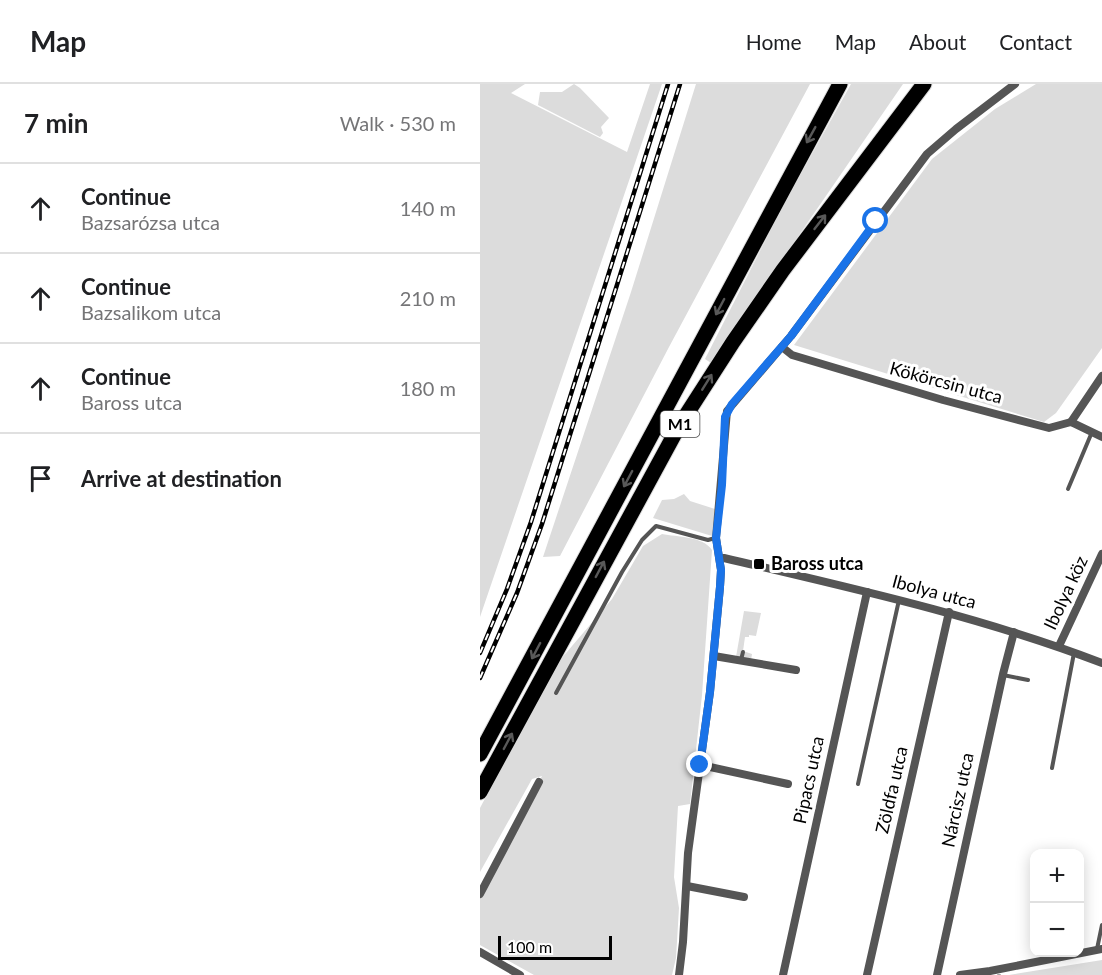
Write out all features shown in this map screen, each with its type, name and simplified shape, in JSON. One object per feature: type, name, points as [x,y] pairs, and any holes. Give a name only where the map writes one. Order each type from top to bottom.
[{"type":"highway","name":"M1","points":[[480,754],[840,84]]},
{"type":"highway","name":"M1","points":[[480,792],[644,488],[680,426],[733,342],[783,270],[924,84]]},
{"type":"street","points":[[680,975],[688,853],[714,656],[721,570],[716,538],[722,485],[725,417],[732,404],[782,347],[927,154],[1015,84]]},
{"type":"street","name":"Kökörcsin utca","points":[[782,347],[792,355],[849,373],[1049,428],[1071,422]]},
{"type":"street","points":[[1102,376],[1071,422],[1102,436]]},
{"type":"street","name":"Ibolya köz","points":[[1059,646],[1102,554]]},
{"type":"street","name":"Ibolya utca","points":[[720,559],[724,558],[949,612],[1059,646],[1102,663]]},
{"type":"street","name":"Pipacs utca","points":[[783,975],[867,592]]},
{"type":"street","name":"Zöldfa utca","points":[[867,975],[949,612]]},
{"type":"street","name":"Nárcisz utca","points":[[937,975],[1014,632]]},
{"type":"street","points":[[714,656],[742,656],[796,670]]},
{"type":"street","points":[[700,765],[788,784]]},
{"type":"street","points":[[480,894],[539,782]]},
{"type":"street","points":[[687,886],[744,897]]},
{"type":"street","points":[[960,975],[1099,950]]},
{"type":"street","points":[[480,952],[520,975]]},
{"type":"lane","points":[[1068,489],[1092,431]]},
{"type":"lane","points":[[556,693],[622,572],[642,540],[656,526],[708,540],[716,538]]},
{"type":"lane","points":[[858,784],[900,599]]},
{"type":"lane","points":[[1052,768],[1075,652]]},
{"type":"lane","points":[[1003,674],[1028,680]]},
{"type":"lane","points":[[1099,950],[1102,926]]},
{"type":"shaded area","points":[[480,84],[525,84],[511,93],[627,152],[650,84],[662,84],[480,617]]},
{"type":"shaded area","points":[[574,84],[609,118],[601,127],[603,133],[600,137],[538,105],[540,92],[562,92]]},
{"type":"shaded area","points":[[696,84],[810,84],[560,556],[543,557],[631,292]]},
{"type":"shaded area","points":[[851,84],[903,84],[711,363],[705,359],[783,206]]},
{"type":"shaded area","points":[[1036,84],[1102,84],[1102,348],[1056,413],[1044,422],[794,345],[932,159],[995,109]]},
{"type":"shaded area","points":[[684,494],[690,501],[715,509],[712,536],[653,518],[662,500],[674,499]]},
{"type":"shaded area","points":[[662,534],[696,540],[708,545],[712,550],[702,695],[690,804],[678,806],[674,877],[679,908],[676,958],[672,975],[534,975],[480,945],[480,898],[542,776],[532,779],[480,872],[480,808],[555,666],[612,599],[643,546]]},
{"type":"shaded area","points":[[744,611],[761,613],[756,636],[745,637],[743,651],[752,654],[751,660],[736,657]]},
{"type":"shaded area","points":[[1102,960],[1102,975],[1009,975]]},
{"type":"railway","points":[[480,653],[507,589],[531,522],[668,84]]},
{"type":"railway","points":[[480,678],[517,593],[542,524],[680,84]]},
{"type":"place","name":"Baross utca","points":[[759,564]]},
{"type":"route","points":[[700,765],[720,587],[721,570],[716,538],[722,485],[725,417],[732,404],[791,336],[876,221]]}]
